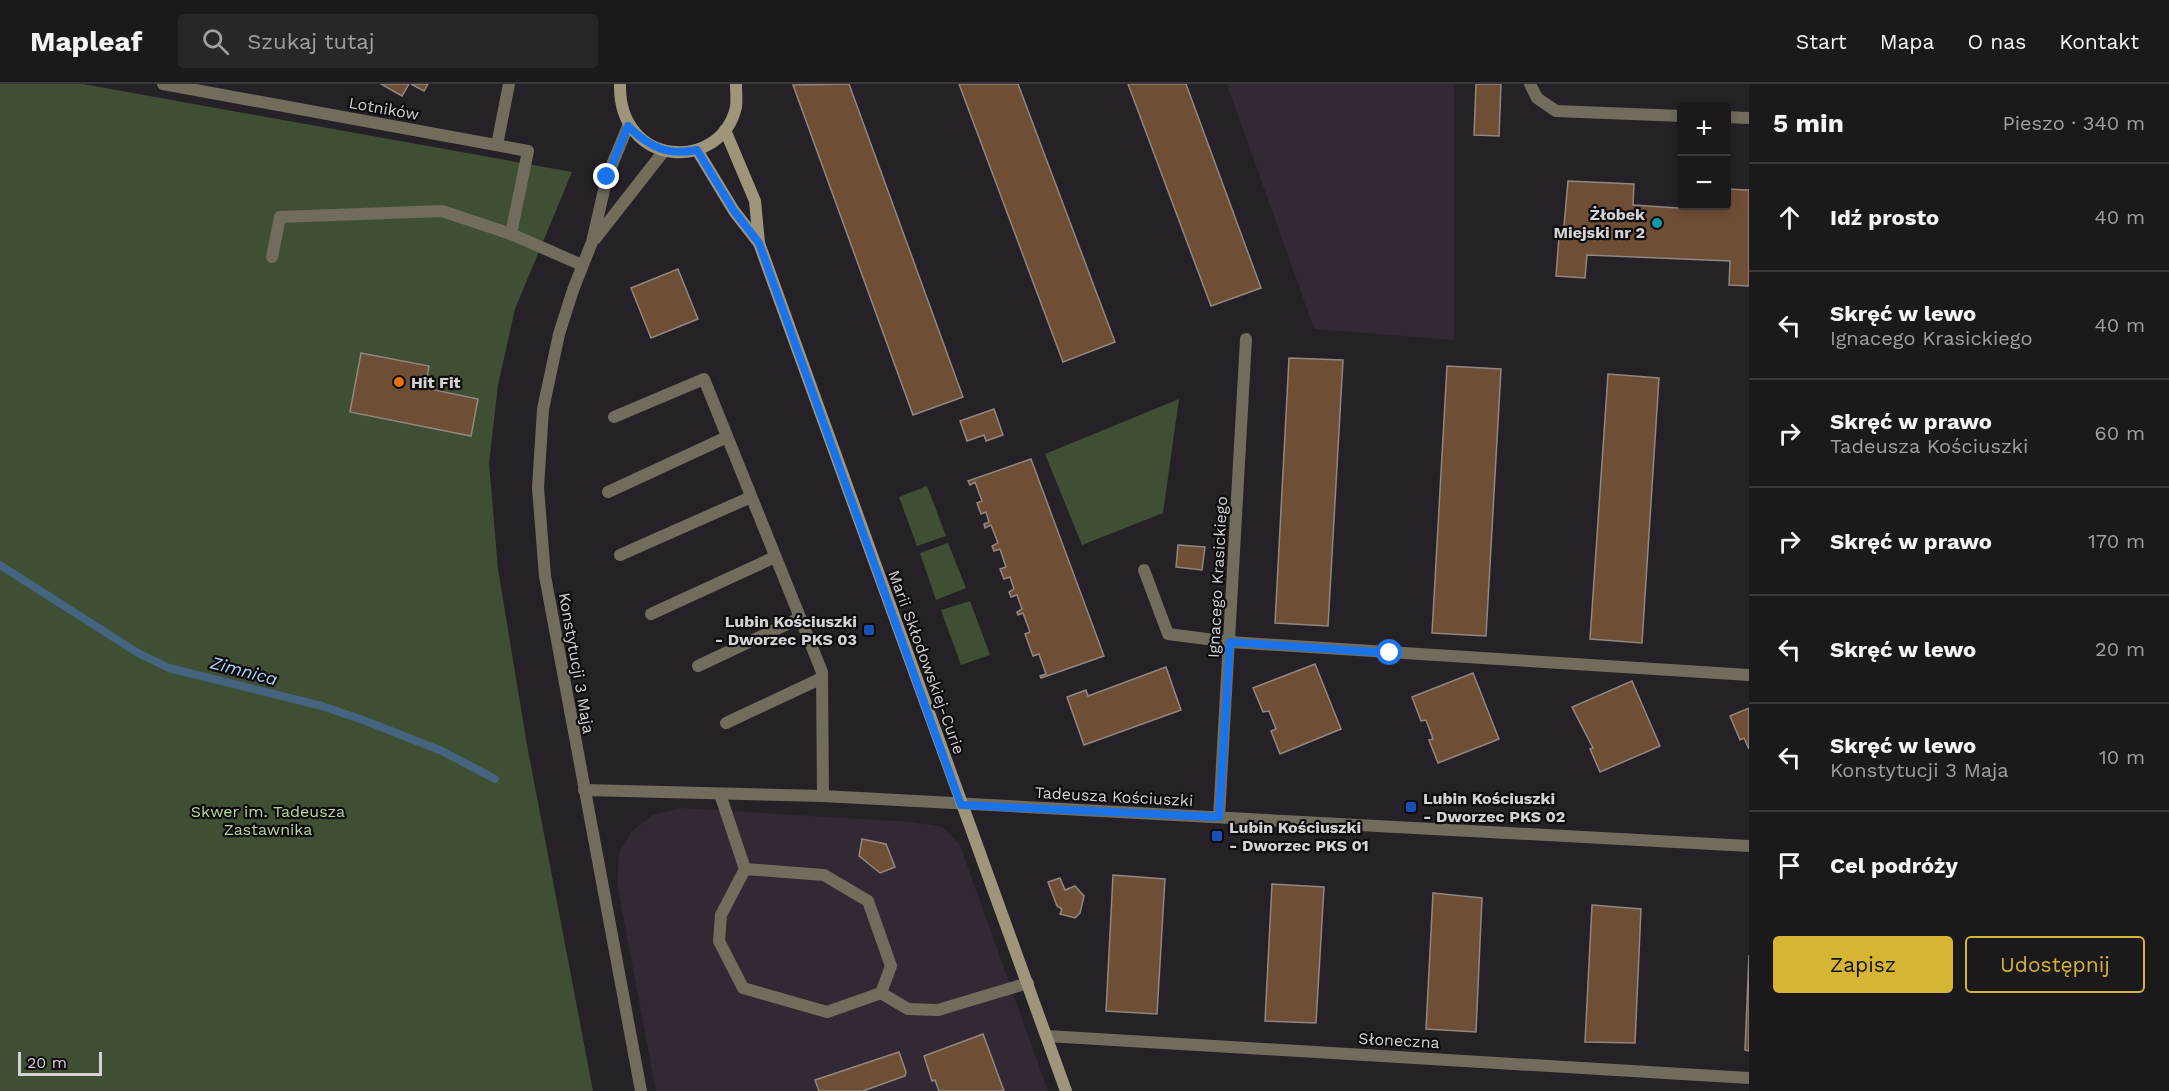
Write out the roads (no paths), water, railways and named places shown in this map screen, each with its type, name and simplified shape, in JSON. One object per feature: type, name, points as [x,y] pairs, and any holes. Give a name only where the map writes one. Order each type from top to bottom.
[{"type":"street","name":"Lotników","points":[[163,84],[528,151],[511,234]]},
{"type":"street","points":[[497,145],[510,84]]},
{"type":"street","points":[[620,84],[620,104],[628,126],[644,142],[664,151],[681,153],[697,150],[712,142],[725,130],[736,108],[736,84]]},
{"type":"street","points":[[1530,84],[1537,98],[1556,111],[1677,116]]},
{"type":"street","points":[[1731,117],[1749,118]]},
{"type":"street","name":"Konstytucji 3 Maja","points":[[628,126],[603,189],[592,242],[559,334],[543,410],[538,488],[545,576],[641,1091]]},
{"type":"street","name":"Marii Skłodowskiej-Curie","points":[[725,130],[755,201],[759,243],[961,805],[1028,983],[1065,1091]]},
{"type":"street","name":"Marii Skłodowskiej-Curie","points":[[697,150],[734,211],[759,243]]},
{"type":"street","name":"Konstytucji 3 Maja","points":[[592,242],[664,151]]},
{"type":"street","points":[[272,257],[280,217],[442,211],[511,234],[582,265]]},
{"type":"street","name":"Ignacego Krasickiego","points":[[1219,817],[1246,339]]},
{"type":"street","points":[[614,417],[704,379],[822,678],[824,796]]},
{"type":"street","points":[[608,492],[727,437]]},
{"type":"street","points":[[620,555],[751,497]]},
{"type":"street","points":[[651,614],[775,557]]},
{"type":"street","points":[[1144,570],[1168,634],[1230,642],[1749,675]]},
{"type":"street","points":[[698,666],[800,618]]},
{"type":"street","points":[[726,723],[822,678]]},
{"type":"street","name":"Tadeusza Kościuszki","points":[[584,790],[824,796],[1749,846]]},
{"type":"street","points":[[720,794],[745,869],[721,915],[719,941],[743,988],[827,1012],[881,993]]},
{"type":"street","points":[[745,869],[824,875],[868,901],[891,966],[881,993]]},
{"type":"street","points":[[881,993],[908,1009],[938,1010],[1028,983]]},
{"type":"street","name":"Słoneczna","points":[[1047,1036],[1749,1078]]},
{"type":"waterway","name":"Zimnica","points":[[0,565],[138,653],[169,668],[322,706],[442,751],[495,779]]},
{"type":"place","name":"Żłobek Miejski nr 2","points":[[1657,223]]},
{"type":"place","name":"Hit Fit","points":[[399,382]]},
{"type":"place","name":"Lubin Kościuszki - Dworzec PKS 03","points":[[869,630]]},
{"type":"place","name":"Lubin Kościuszki - Dworzec PKS 02","points":[[1411,807]]},
{"type":"place","name":"Lubin Kościuszki - Dworzec PKS 01","points":[[1217,836]]},
{"type":"park label","name":"Skwer im. Tadeusza Zastawnika","points":[[268,820]]}]
